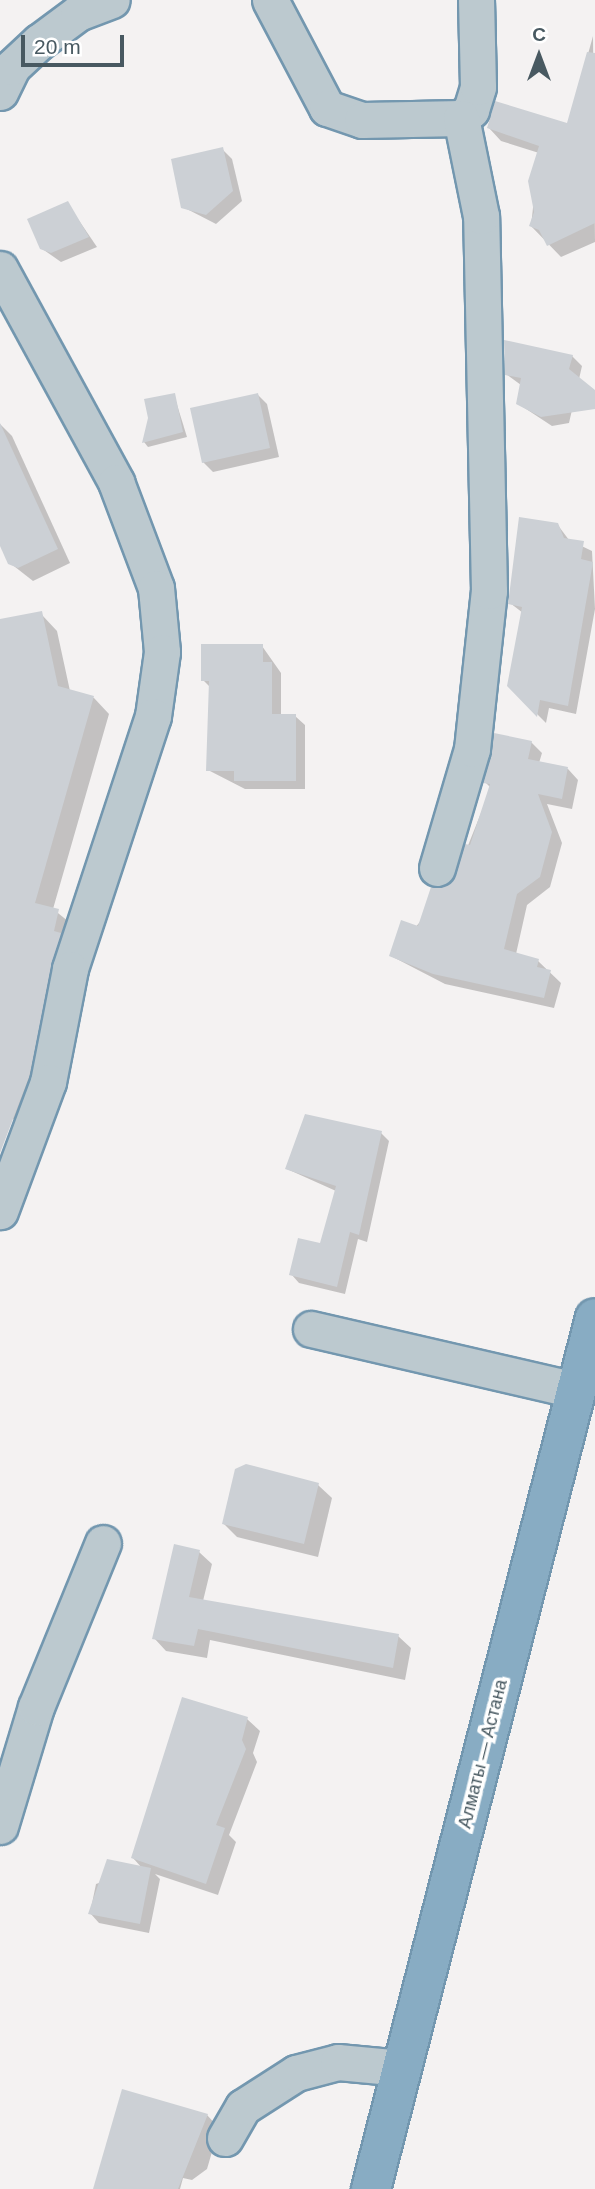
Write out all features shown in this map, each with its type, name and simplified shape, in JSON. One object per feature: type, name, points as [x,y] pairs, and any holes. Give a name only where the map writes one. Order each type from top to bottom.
[{"type":"highway","name":"Алматы — Астана","points":[[371,2189],[595,1318]]},
{"type":"street","points":[[0,92],[12,67],[39,42],[78,13],[112,0]]},
{"type":"street","points":[[270,0],[327,108],[362,120],[461,118],[471,110],[478,87],[476,0]]},
{"type":"street","points":[[437,868],[472,749],[489,591],[481,216],[461,118]]},
{"type":"street","points":[[0,269],[116,482],[156,587],[162,652],[153,716],[69,969],[48,1082],[0,1211]]},
{"type":"street","points":[[310,1329],[576,1390]]},
{"type":"street","points":[[0,1826],[36,1707],[103,1543]]},
{"type":"street","points":[[225,2138],[243,2107],[296,2073],[338,2062],[402,2068]]},
{"type":"building","points":[[587,52],[595,53],[595,223],[547,246],[539,230],[529,226],[534,212],[528,181],[539,146],[487,128],[495,101],[567,123]]},
{"type":"building","points":[[223,147],[233,191],[206,215],[181,208],[171,159]]},
{"type":"building","points":[[68,201],[89,237],[51,253],[40,249],[27,219]]},
{"type":"building","points":[[504,340],[573,355],[569,369],[595,390],[595,409],[541,417],[516,404],[521,378],[505,375]]},
{"type":"building","points":[[175,393],[183,432],[142,443],[148,418],[144,399]]},
{"type":"building","points":[[258,393],[270,448],[202,463],[190,408]]},
{"type":"building","points":[[0,423],[58,549],[18,568],[8,564],[0,546]]},
{"type":"building","points":[[519,517],[558,523],[564,538],[584,541],[581,559],[593,562],[568,706],[540,700],[537,717],[507,686],[522,607],[508,604]]},
{"type":"building","points":[[42,611],[58,686],[94,696],[35,903],[59,909],[54,931],[61,933],[29,1077],[0,1153],[0,619]]},
{"type":"building","points":[[201,644],[263,644],[263,662],[272,662],[272,714],[296,714],[296,781],[234,781],[234,771],[206,771],[209,681],[201,681]]},
{"type":"building","points":[[494,733],[532,741],[528,759],[568,767],[562,799],[538,794],[552,832],[540,877],[517,894],[504,949],[539,959],[537,967],[551,970],[544,998],[433,974],[389,956],[401,920],[418,926],[431,887],[451,882],[465,844],[470,845],[490,784],[483,783]]},
{"type":"building","points":[[305,1114],[382,1131],[359,1235],[350,1232],[337,1287],[289,1275],[298,1238],[320,1243],[336,1186],[285,1169]]},
{"type":"building","points":[[246,1464],[319,1483],[304,1544],[222,1524],[235,1469]]},
{"type":"building","points":[[174,1544],[200,1550],[189,1597],[399,1634],[393,1668],[198,1629],[194,1646],[152,1639]]},
{"type":"building","points":[[182,1697],[248,1717],[242,1740],[246,1749],[216,1825],[225,1828],[206,1884],[131,1858]]},
{"type":"building","points":[[107,1859],[151,1868],[140,1924],[88,1914]]},
{"type":"building","points":[[122,2089],[208,2114],[178,2189],[93,2189]]}]
